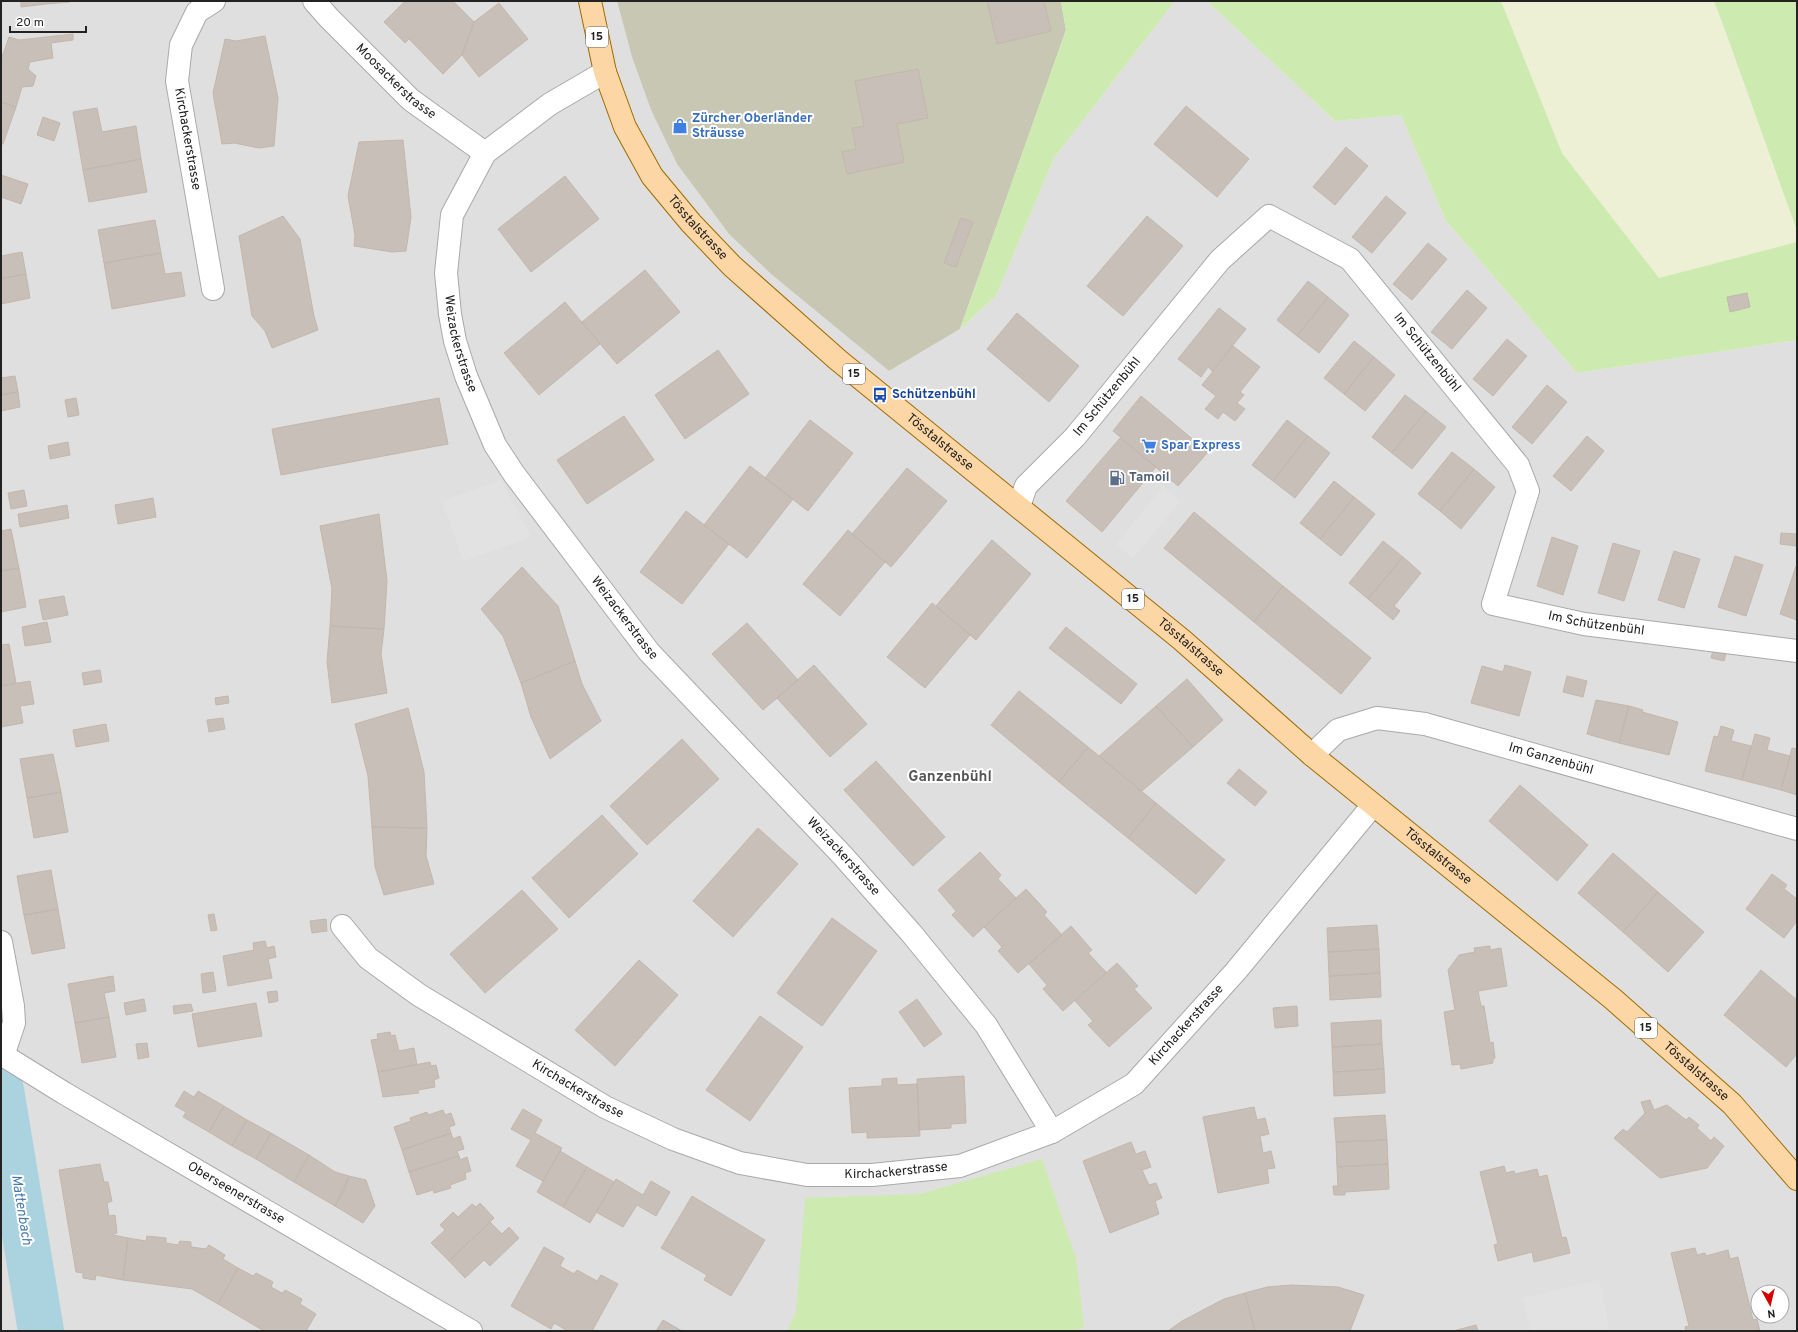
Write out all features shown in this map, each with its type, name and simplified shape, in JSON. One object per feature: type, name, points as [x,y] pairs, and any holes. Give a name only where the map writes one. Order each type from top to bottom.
[{"type":"main road","name":"Tösstalstrasse","points":[[590,1],[605,72],[625,127],[652,176],[701,234],[732,266],[838,360],[1182,640],[1312,756],[1613,999],[1732,1104],[1797,1178]]},
{"type":"street","name":"Kirchackerstrasse","points":[[213,289],[177,81],[181,45],[197,12],[214,1]]},
{"type":"street","name":"Moosackerstrasse","points":[[314,1],[411,100],[485,153]]},
{"type":"street","name":"Weizackerstrasse","points":[[605,72],[550,104],[485,153],[452,215],[446,272],[450,314],[455,341],[466,376],[501,456],[568,547],[649,652],[843,856],[912,934],[986,1025],[1052,1132]]},
{"type":"street","name":"Im Schützenbühl","points":[[1019,506],[1026,486],[1075,437],[1220,260],[1269,216],[1350,259],[1518,464],[1528,491],[1493,604],[1584,624],[1797,651]]},
{"type":"street","name":"Im Ganzenbühl","points":[[1312,756],[1338,730],[1377,718],[1425,724],[1797,829]]},
{"type":"street","name":"Kirchackerstrasse","points":[[342,926],[368,958],[419,995],[605,1107],[673,1139],[740,1163],[807,1175],[879,1175],[960,1166],[1052,1132],[1134,1084],[1236,971],[1373,805]]},
{"type":"street","points":[[1,942],[13,1006],[14,1023],[2,1055]]},
{"type":"street","name":"Oberseenerstrasse","points":[[2,1055],[471,1331]]},
{"type":"shaded area","points":[[1,1],[617,1],[632,57],[651,110],[677,164],[729,234],[771,274],[889,371],[960,329],[996,296],[1054,158],[1175,1],[1207,1],[1335,121],[1401,115],[1446,221],[1577,373],[1797,340],[1797,1331],[1,1331]]},
{"type":"shaded area","points":[[617,1],[1061,1],[1066,30],[960,329],[889,371],[771,274],[729,234],[677,164],[651,110],[632,57]]},
{"type":"shaded area","points":[[1501,1],[1714,1],[1797,231],[1797,242],[1659,278],[1562,153]]},
{"type":"shaded area","points":[[501,480],[531,537],[464,561],[442,501]]},
{"type":"shaded area","points":[[1163,486],[1180,502],[1133,558],[1116,545]]},
{"type":"shaded area","points":[[1599,1280],[1610,1331],[1531,1331],[1523,1298]]},
{"type":"green space","points":[[1061,1],[1175,1],[1054,158],[996,296],[960,329],[1066,30]]},
{"type":"green space","points":[[1207,1],[1501,1],[1562,153],[1659,278],[1797,242],[1797,340],[1577,373],[1446,221],[1401,115],[1335,121]]},
{"type":"green space","points":[[1714,1],[1797,1],[1797,231],[1726,33]]},
{"type":"green space","points":[[1042,1159],[1076,1258],[1084,1327],[1075,1331],[787,1331],[796,1312],[805,1198],[920,1194]]},
{"type":"building","points":[[21,1],[45,1],[46,4],[21,7]]},
{"type":"building","points":[[45,1],[70,1],[70,2],[46,4]]},
{"type":"building","points":[[405,1],[453,1],[474,22],[462,55],[443,74],[409,39],[405,43],[384,22]]},
{"type":"building","points":[[987,1],[1044,1],[1051,31],[997,44]]},
{"type":"building","points":[[499,3],[528,39],[479,77],[462,55],[474,22]]},
{"type":"building","points":[[73,34],[73,40],[51,43],[53,58],[30,62],[28,69],[36,76],[33,86],[22,87],[16,107],[1,102],[1,60],[9,37],[19,40]]},
{"type":"building","points":[[265,36],[278,98],[274,146],[259,148],[234,143],[222,144],[213,93],[225,39],[236,41]]},
{"type":"building","points":[[918,69],[928,118],[897,124],[904,162],[847,174],[842,152],[856,149],[852,128],[864,126],[855,81]]},
{"type":"building","points":[[1,102],[16,107],[3,144],[1,144]]},
{"type":"building","points":[[1186,106],[1249,159],[1217,197],[1154,144]]},
{"type":"building","points":[[97,108],[102,132],[136,126],[141,159],[83,170],[73,112]]},
{"type":"building","points":[[43,117],[60,123],[54,141],[37,135]]},
{"type":"building","points":[[403,140],[411,217],[406,251],[392,252],[354,246],[355,235],[348,196],[359,142]]},
{"type":"building","points":[[1346,147],[1368,166],[1335,205],[1313,187]]},
{"type":"building","points":[[141,159],[147,192],[89,202],[83,170]]},
{"type":"building","points":[[1,175],[28,184],[21,204],[1,197]]},
{"type":"building","points":[[565,176],[599,219],[531,272],[498,229]]},
{"type":"building","points":[[1386,196],[1406,213],[1372,253],[1352,237]]},
{"type":"building","points":[[283,216],[300,239],[314,316],[318,330],[272,348],[265,331],[252,316],[239,236]]},
{"type":"building","points":[[1147,216],[1183,246],[1123,316],[1087,286]]},
{"type":"building","points":[[961,218],[973,222],[956,267],[944,263]]},
{"type":"building","points":[[155,220],[161,253],[104,263],[98,230]]},
{"type":"building","points":[[1428,243],[1447,259],[1412,300],[1393,284]]},
{"type":"building","points":[[22,252],[26,274],[2,278],[1,256]]},
{"type":"building","points":[[161,253],[165,274],[181,272],[185,296],[112,309],[104,263]]},
{"type":"building","points":[[645,270],[680,312],[617,364],[582,322]]},
{"type":"building","points":[[26,274],[30,298],[1,304],[1,279]]},
{"type":"building","points":[[1308,281],[1328,297],[1297,336],[1277,320]]},
{"type":"building","points":[[1467,290],[1487,308],[1452,349],[1431,332]]},
{"type":"building","points":[[1747,293],[1750,307],[1730,312],[1727,297]]},
{"type":"building","points":[[1328,297],[1349,315],[1319,353],[1297,336]]},
{"type":"building","points":[[565,302],[600,344],[539,395],[504,353]]},
{"type":"building","points":[[1219,308],[1246,329],[1212,371],[1208,367],[1201,377],[1178,359]]},
{"type":"building","points":[[1017,313],[1079,366],[1049,402],[987,349]]},
{"type":"building","points":[[1507,339],[1527,356],[1493,396],[1473,379]]},
{"type":"building","points":[[1354,341],[1374,357],[1344,394],[1324,378]]},
{"type":"building","points":[[1233,346],[1260,367],[1240,392],[1244,395],[1237,403],[1245,409],[1235,421],[1223,412],[1218,419],[1205,409],[1216,396],[1202,385]]},
{"type":"building","points":[[718,350],[749,394],[685,439],[655,395]]},
{"type":"building","points":[[1374,357],[1395,375],[1365,411],[1344,394]]},
{"type":"building","points":[[15,376],[18,392],[1,395],[1,378]]},
{"type":"building","points":[[1547,385],[1567,402],[1532,444],[1512,427]]},
{"type":"building","points":[[18,392],[20,407],[1,411],[1,395]]},
{"type":"building","points":[[1405,395],[1426,411],[1392,453],[1372,437]]},
{"type":"building","points":[[1141,396],[1208,452],[1178,486],[1113,431]]},
{"type":"building","points":[[76,398],[79,415],[68,417],[65,400]]},
{"type":"building","points":[[439,398],[448,444],[281,475],[272,429]]},
{"type":"building","points":[[1426,411],[1446,427],[1412,469],[1392,453]]},
{"type":"building","points":[[624,416],[654,460],[587,504],[557,460]]},
{"type":"building","points":[[810,420],[853,453],[808,511],[765,478]]},
{"type":"building","points":[[1287,420],[1308,436],[1273,481],[1252,465]]},
{"type":"building","points":[[1308,436],[1330,453],[1295,498],[1273,481]]},
{"type":"building","points":[[1587,436],[1604,451],[1571,491],[1553,476]]},
{"type":"building","name":"Tamoil","points":[[1120,438],[1156,467],[1102,532],[1066,501]]},
{"type":"building","points":[[68,442],[70,455],[50,459],[48,446]]},
{"type":"building","points":[[1452,452],[1474,469],[1440,511],[1418,494]]},
{"type":"building","points":[[750,466],[793,499],[747,558],[704,525]]},
{"type":"building","points":[[907,468],[947,501],[891,567],[852,534]]},
{"type":"building","points":[[1474,469],[1495,487],[1461,529],[1440,511]]},
{"type":"building","points":[[1334,481],[1354,497],[1320,539],[1300,523]]},
{"type":"building","points":[[24,490],[27,506],[11,509],[8,493]]},
{"type":"building","points":[[1354,497],[1375,514],[1341,556],[1320,539]]},
{"type":"building","points":[[153,498],[156,517],[118,524],[115,505]]},
{"type":"building","points":[[67,505],[69,518],[20,527],[18,514]]},
{"type":"building","points":[[686,511],[729,544],[682,604],[640,572]]},
{"type":"building","points":[[1194,512],[1283,586],[1254,622],[1164,548]]},
{"type":"building","points":[[379,514],[387,581],[384,629],[330,626],[332,589],[320,526]]},
{"type":"building","points":[[11,529],[19,568],[1,571],[1,531]]},
{"type":"building","points":[[848,530],[885,562],[840,616],[803,584]]},
{"type":"building","points":[[1781,533],[1797,534],[1796,546],[1780,544]]},
{"type":"building","points":[[1552,537],[1578,546],[1563,595],[1537,586]]},
{"type":"building","points":[[992,540],[1031,574],[976,640],[936,606]]},
{"type":"building","points":[[1383,541],[1403,557],[1368,599],[1349,583]]},
{"type":"building","points":[[1613,543],[1640,551],[1624,601],[1598,593]]},
{"type":"building","points":[[1674,551],[1700,559],[1684,608],[1658,600]]},
{"type":"building","points":[[1735,556],[1763,565],[1746,616],[1718,607]]},
{"type":"building","points":[[1403,557],[1421,573],[1394,606],[1400,611],[1393,620],[1368,599]]},
{"type":"building","points":[[1797,566],[1797,620],[1780,614]]},
{"type":"building","points":[[522,567],[558,606],[575,661],[521,683],[503,636],[481,609]]},
{"type":"building","points":[[19,568],[26,607],[1,612],[1,571]]},
{"type":"building","points":[[1283,586],[1371,658],[1341,694],[1254,622]]},
{"type":"building","points":[[64,596],[68,615],[43,620],[39,600]]},
{"type":"building","points":[[932,603],[970,635],[925,688],[887,657]]},
{"type":"building","points":[[47,622],[51,642],[25,646],[22,627]]},
{"type":"building","points":[[747,623],[798,680],[763,710],[712,654]]},
{"type":"building","points":[[330,626],[384,629],[381,654],[387,693],[332,703],[327,662]]},
{"type":"building","points":[[1066,627],[1137,684],[1121,704],[1049,648]]},
{"type":"building","points":[[9,644],[16,683],[1,686],[1,645]]},
{"type":"building","points":[[1714,647],[1727,650],[1724,661],[1711,658]]},
{"type":"building","points":[[575,661],[582,684],[601,721],[550,759],[531,717],[521,683]]},
{"type":"building","points":[[814,665],[867,724],[830,757],[777,698]]},
{"type":"building","points":[[1505,665],[1531,672],[1519,716],[1471,703],[1482,666],[1503,672]]},
{"type":"building","points":[[100,670],[102,682],[84,685],[82,673]]},
{"type":"building","points":[[1567,676],[1587,681],[1583,697],[1563,692]]},
{"type":"building","points":[[1187,679],[1223,720],[1193,747],[1156,706]]},
{"type":"building","points":[[30,681],[34,704],[20,706],[23,723],[1,727],[1,686]]},
{"type":"building","points":[[1019,691],[1088,747],[1059,782],[991,725]]},
{"type":"building","points":[[228,696],[229,703],[216,705],[215,698]]},
{"type":"building","points":[[1596,700],[1629,706],[1619,743],[1587,734]]},
{"type":"building","points":[[1156,706],[1193,747],[1142,791],[1099,756]]},
{"type":"building","points":[[1629,706],[1643,710],[1642,712],[1678,722],[1669,755],[1619,743]]},
{"type":"building","points":[[408,708],[424,772],[427,828],[372,827],[368,776],[355,724]]},
{"type":"building","points":[[223,718],[225,729],[209,732],[207,720]]},
{"type":"building","points":[[106,724],[109,741],[76,747],[73,730]]},
{"type":"building","points":[[1721,726],[1734,730],[1731,741],[1751,746],[1742,780],[1705,771],[1714,736],[1718,737]]},
{"type":"building","points":[[1755,734],[1770,738],[1767,750],[1790,756],[1781,790],[1742,780]]},
{"type":"building","points":[[682,739],[719,779],[647,845],[610,806]]},
{"type":"building","points":[[1088,747],[1156,803],[1128,838],[1059,782]]},
{"type":"building","points":[[1792,748],[1797,749],[1797,795],[1781,790]]},
{"type":"building","points":[[53,754],[61,792],[27,798],[20,759]]},
{"type":"building","points":[[876,761],[945,837],[913,866],[844,790]]},
{"type":"building","points":[[1239,769],[1267,792],[1255,806],[1227,783]]},
{"type":"building","points":[[1520,785],[1588,845],[1557,881],[1489,821]]},
{"type":"building","points":[[61,792],[68,832],[34,838],[27,798]]},
{"type":"building","points":[[1156,803],[1225,860],[1196,894],[1128,838]]},
{"type":"building","points":[[602,815],[638,854],[569,918],[532,878]]},
{"type":"building","points":[[372,827],[427,828],[426,856],[434,884],[384,895],[375,867]]},
{"type":"building","points":[[758,828],[798,864],[733,937],[693,901]]},
{"type":"building","points":[[980,852],[1001,875],[998,879],[1016,898],[973,937],[952,915],[956,911],[938,890]]},
{"type":"building","points":[[1613,853],[1658,892],[1623,932],[1578,893]]},
{"type":"building","points":[[51,870],[58,909],[24,915],[17,876]]},
{"type":"building","points":[[1772,874],[1787,885],[1784,889],[1797,899],[1797,921],[1784,938],[1746,909]]},
{"type":"building","points":[[1026,889],[1047,912],[1044,915],[1062,935],[1018,973],[998,951],[1002,947],[984,927]]},
{"type":"building","points":[[522,890],[558,929],[485,993],[450,954]]},
{"type":"building","points":[[1658,892],[1704,932],[1668,972],[1623,932]]},
{"type":"building","points":[[58,909],[65,948],[32,954],[24,915]]},
{"type":"building","points":[[214,914],[217,930],[211,931],[208,915]]},
{"type":"building","points":[[832,918],[877,951],[822,1026],[777,993]]},
{"type":"building","points":[[326,919],[327,931],[312,933],[310,921]]},
{"type":"building","points":[[1377,925],[1379,949],[1328,952],[1327,928]]},
{"type":"building","points":[[1071,926],[1092,950],[1088,953],[1106,972],[1063,1011],[1043,989],[1047,985],[1029,964]]},
{"type":"building","points":[[265,941],[267,948],[274,946],[276,957],[268,959],[272,978],[228,986],[223,956],[254,950],[253,943]]},
{"type":"building","points":[[1490,946],[1490,950],[1501,948],[1507,986],[1478,991],[1481,1006],[1484,1006],[1490,1043],[1493,1042],[1495,1058],[1493,1059],[1493,1063],[1461,1069],[1460,1064],[1452,1065],[1444,1012],[1455,1010],[1448,970],[1459,955],[1475,952],[1474,948]]},
{"type":"building","points":[[1379,949],[1380,973],[1329,976],[1328,952]]},
{"type":"building","points":[[639,960],[678,995],[615,1066],[575,1030]]},
{"type":"building","points":[[1117,963],[1138,986],[1134,989],[1152,1008],[1109,1047],[1088,1025],[1093,1021],[1075,1001]]},
{"type":"building","points":[[1761,970],[1797,1000],[1797,1054],[1786,1067],[1724,1015]]},
{"type":"building","points":[[213,972],[216,991],[203,993],[201,974]]},
{"type":"building","points":[[1380,973],[1381,997],[1330,1000],[1329,976]]},
{"type":"building","points":[[113,976],[115,991],[104,993],[109,1017],[75,1023],[68,984]]},
{"type":"building","points":[[277,991],[278,1001],[269,1003],[267,992]]},
{"type":"building","points":[[144,999],[146,1011],[126,1015],[124,1003]]},
{"type":"building","points":[[917,999],[942,1034],[924,1047],[899,1012]]},
{"type":"building","points":[[256,1003],[262,1036],[198,1047],[192,1014]]},
{"type":"building","points":[[191,1004],[193,1011],[174,1014],[173,1006]]},
{"type":"building","points":[[1297,1006],[1298,1026],[1275,1028],[1273,1008]]},
{"type":"building","points":[[760,1016],[803,1047],[750,1121],[706,1090]]},
{"type":"building","points":[[109,1017],[116,1057],[82,1063],[75,1023]]},
{"type":"building","points":[[1381,1020],[1382,1044],[1332,1047],[1331,1023]]},
{"type":"building","points":[[390,1032],[391,1036],[395,1035],[399,1051],[414,1048],[417,1065],[378,1072],[371,1040],[378,1039],[377,1034]]},
{"type":"building","points":[[147,1043],[149,1057],[138,1059],[136,1044]]},
{"type":"building","points":[[1382,1044],[1384,1069],[1333,1072],[1332,1047]]},
{"type":"building","points":[[430,1062],[431,1066],[436,1065],[439,1078],[434,1080],[435,1087],[418,1090],[419,1093],[383,1097],[378,1072]]},
{"type":"building","points":[[1384,1069],[1385,1093],[1334,1096],[1333,1072]]},
{"type":"building","points":[[964,1076],[966,1123],[951,1124],[951,1128],[919,1130],[917,1079]]},
{"type":"building","points":[[897,1078],[897,1085],[917,1084],[920,1136],[867,1138],[867,1132],[852,1133],[849,1088],[882,1086],[882,1079]]},
{"type":"building","points":[[184,1091],[194,1097],[198,1091],[224,1106],[209,1132],[183,1117],[186,1112],[175,1106]]},
{"type":"building","points":[[1650,1100],[1654,1110],[1667,1105],[1686,1120],[1689,1117],[1699,1125],[1697,1128],[1711,1141],[1714,1137],[1724,1146],[1707,1168],[1660,1178],[1614,1138],[1623,1129],[1627,1132],[1645,1113],[1641,1102]]},
{"type":"building","points":[[224,1106],[247,1120],[232,1146],[209,1132]]},
{"type":"building","points":[[1254,1107],[1257,1120],[1265,1118],[1269,1134],[1260,1136],[1263,1153],[1271,1151],[1275,1168],[1267,1169],[1269,1183],[1218,1193],[1203,1117]]},
{"type":"building","points":[[523,1109],[542,1120],[535,1133],[562,1148],[543,1181],[516,1166],[531,1140],[511,1129]]},
{"type":"building","points":[[443,1110],[445,1115],[451,1113],[455,1125],[449,1127],[451,1133],[402,1150],[394,1127],[411,1121],[410,1118],[427,1112],[428,1115]]},
{"type":"building","points":[[1385,1115],[1387,1140],[1336,1142],[1334,1118]]},
{"type":"building","points":[[247,1120],[271,1133],[256,1159],[232,1146]]},
{"type":"building","points":[[271,1133],[309,1155],[294,1182],[256,1159]]},
{"type":"building","points":[[451,1133],[453,1139],[460,1136],[464,1149],[457,1151],[459,1156],[409,1172],[402,1150]]},
{"type":"building","points":[[1387,1140],[1388,1164],[1337,1167],[1336,1142]]},
{"type":"building","points":[[1131,1142],[1136,1154],[1145,1151],[1151,1167],[1142,1170],[1149,1185],[1156,1183],[1162,1198],[1155,1201],[1159,1214],[1110,1233],[1083,1161]]},
{"type":"building","points":[[560,1151],[587,1167],[563,1207],[537,1192]]},
{"type":"building","points":[[309,1155],[335,1172],[349,1176],[345,1189],[335,1206],[294,1182]]},
{"type":"building","points":[[459,1156],[460,1160],[467,1157],[471,1171],[465,1173],[466,1179],[450,1185],[451,1188],[434,1193],[433,1190],[417,1195],[409,1172]]},
{"type":"building","points":[[100,1164],[104,1182],[108,1182],[112,1201],[107,1203],[109,1216],[115,1215],[117,1233],[113,1235],[128,1238],[123,1280],[96,1275],[95,1280],[83,1278],[83,1273],[76,1272],[59,1170]]},
{"type":"building","points":[[1388,1164],[1389,1189],[1345,1192],[1345,1195],[1334,1195],[1333,1186],[1338,1186],[1337,1167]]},
{"type":"building","points":[[1504,1166],[1506,1173],[1514,1171],[1515,1174],[1537,1169],[1539,1177],[1547,1175],[1562,1238],[1566,1237],[1570,1253],[1534,1262],[1532,1252],[1498,1261],[1494,1245],[1498,1244],[1480,1172]]},
{"type":"building","points":[[587,1167],[614,1182],[590,1223],[563,1207]]},
{"type":"building","points":[[349,1176],[366,1180],[375,1206],[363,1223],[335,1206]]},
{"type":"building","points":[[616,1179],[643,1195],[651,1181],[670,1192],[656,1216],[637,1205],[623,1227],[596,1212]]},
{"type":"building","points":[[692,1196],[765,1240],[731,1296],[704,1280],[707,1275],[661,1248]]},
{"type":"building","points":[[480,1203],[494,1218],[449,1261],[431,1243],[445,1230],[440,1225],[453,1212],[458,1217],[472,1204],[476,1207]]},
{"type":"building","points":[[490,1222],[502,1234],[509,1227],[519,1238],[490,1266],[484,1260],[465,1278],[449,1261]]},
{"type":"building","points":[[147,1236],[166,1238],[166,1243],[178,1245],[180,1241],[191,1242],[191,1247],[206,1249],[209,1245],[225,1255],[223,1259],[238,1268],[218,1304],[192,1289],[123,1280],[128,1238],[146,1241]]},
{"type":"building","points":[[544,1247],[564,1258],[560,1266],[574,1274],[577,1270],[597,1281],[601,1275],[618,1284],[592,1331],[568,1331],[554,1323],[551,1329],[511,1306]]},
{"type":"building","points":[[1695,1248],[1697,1255],[1705,1253],[1706,1256],[1728,1250],[1730,1259],[1738,1257],[1750,1307],[1750,1324],[1758,1324],[1760,1331],[1686,1331],[1685,1327],[1689,1326],[1671,1253]]},
{"type":"building","points":[[238,1268],[253,1276],[256,1273],[273,1282],[271,1287],[282,1293],[285,1290],[302,1299],[300,1304],[316,1314],[306,1331],[264,1331],[218,1304]]},
{"type":"building","points":[[1291,1285],[1338,1287],[1364,1295],[1350,1331],[1255,1331],[1245,1293],[1267,1287]]},
{"type":"building","points":[[1245,1293],[1255,1331],[1168,1331],[1182,1321],[1224,1299]]},
{"type":"building","points":[[663,1320],[682,1331],[656,1331]]},
{"type":"building","points":[[1476,1325],[1478,1331],[1453,1331]]},
{"type":"waterway","name":"Mattenbach","points":[[1,1090],[41,1331]]},
{"type":"place","name":"Zürcher Oberländer Sträusse","points":[[680,126]]},
{"type":"place","name":"Schützenbühl","points":[[880,395]]},
{"type":"place","name":"Spar Express","points":[[1149,446]]},
{"type":"place","name":"Tamoil","points":[[1117,478]]},
{"type":"district","name":"Ganzenbühl","points":[[950,777]]}]
